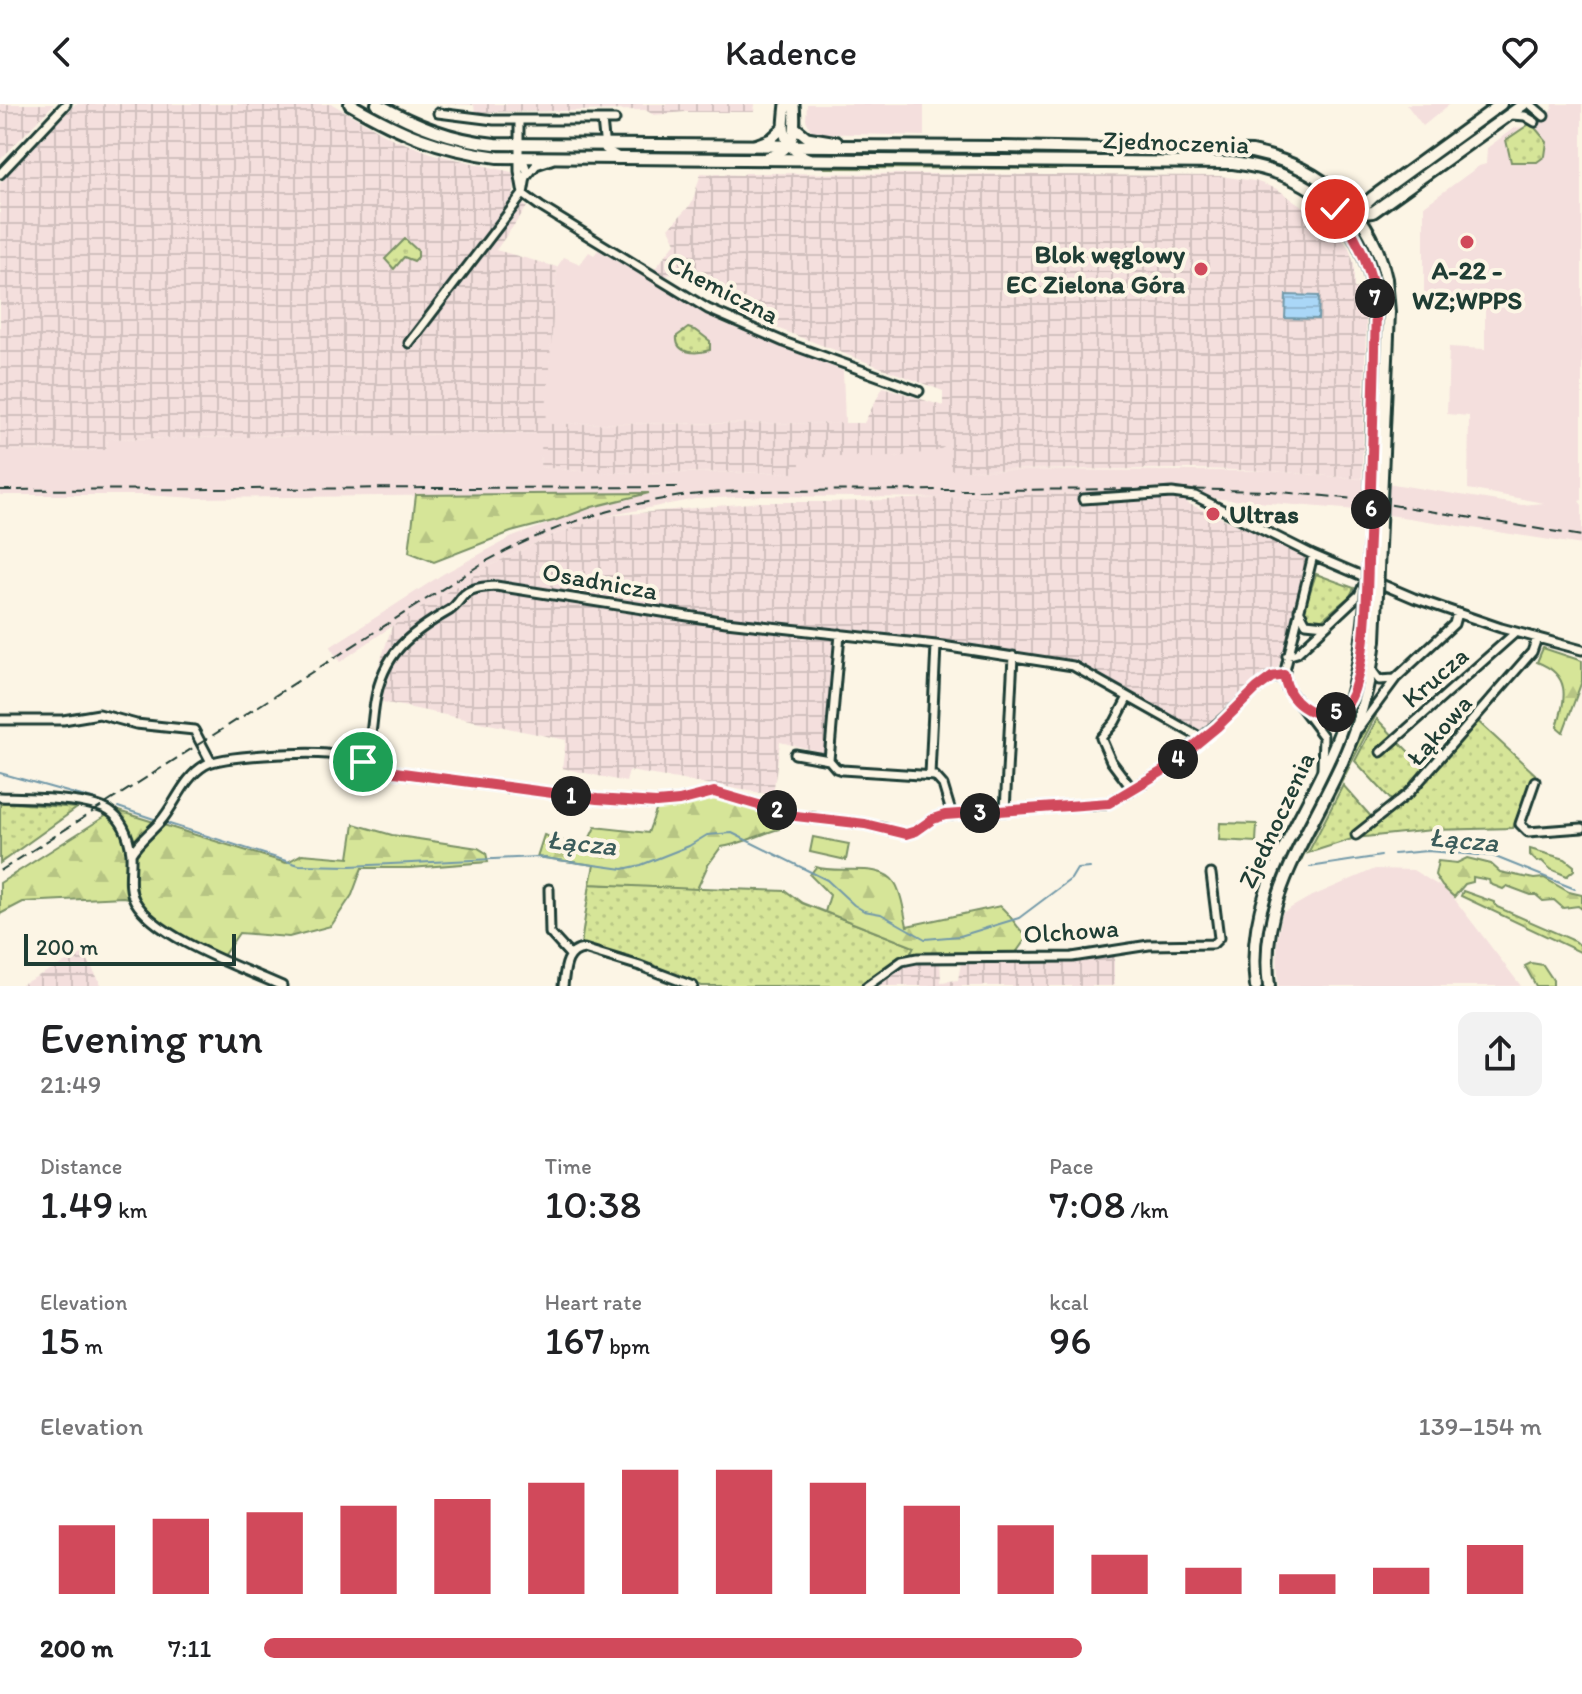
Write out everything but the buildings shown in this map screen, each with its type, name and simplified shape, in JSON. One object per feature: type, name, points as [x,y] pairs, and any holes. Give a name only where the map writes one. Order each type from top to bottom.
[{"type":"main road","name":"Zjednoczenia","points":[[350,104],[400,131],[444,149],[498,157],[1233,163],[1277,171],[1300,181],[1335,209],[1357,240],[1372,281],[1376,309],[1367,602],[1351,697],[1340,733],[1273,868],[1265,891],[1256,938],[1256,986]]},
{"type":"main road","name":"Zjednoczenia","points":[[377,104],[446,136],[518,145],[1252,152],[1274,156],[1303,168],[1337,193],[1357,214],[1371,236],[1386,279],[1389,312],[1375,640],[1371,669],[1350,744],[1287,871],[1274,905],[1267,946],[1269,986]]},
{"type":"main road","points":[[1357,240],[1357,214],[1373,197],[1501,104]]},
{"type":"main road","points":[[1335,209],[1357,214],[1373,212],[1527,104]]},
{"type":"main road","points":[[1337,193],[1355,199],[1373,197]]},
{"type":"main road","points":[[1371,236],[1369,225],[1373,212]]},
{"type":"street","points":[[0,174],[66,104]]},
{"type":"street","points":[[786,104],[783,128],[789,146],[813,160]]},
{"type":"street","points":[[756,160],[775,155],[789,146],[796,128],[794,104]]},
{"type":"street","points":[[1508,115],[1525,116],[1535,122],[1527,104]]},
{"type":"street","points":[[1527,104],[1544,116],[1540,104]]},
{"type":"street","points":[[438,113],[519,120],[615,120]]},
{"type":"street","points":[[519,120],[518,145],[527,176]]},
{"type":"street","points":[[591,159],[604,145],[602,120]]},
{"type":"street","points":[[753,146],[771,139],[783,128]]},
{"type":"street","points":[[796,128],[807,137],[865,146]]},
{"type":"street","points":[[604,145],[613,154],[625,159]]},
{"type":"street","points":[[521,158],[519,171],[523,194]]},
{"type":"street","points":[[409,343],[523,194],[527,176],[536,165],[560,158]]},
{"type":"street","name":"Chemiczna","points":[[523,194],[708,309],[784,342],[919,391]]},
{"type":"street","points":[[1083,499],[1189,494],[1366,578],[1515,633],[1582,650]]},
{"type":"street","points":[[1313,555],[1284,675],[1287,688],[1323,736],[1321,774]]},
{"type":"street","points":[[1287,656],[1297,653],[1359,595],[1366,578]]},
{"type":"street","name":"Osadnicza","points":[[363,762],[371,741],[376,698],[398,647],[419,628],[459,604],[470,591],[481,587],[517,587],[712,620],[936,645],[1073,666],[1203,739]]},
{"type":"street","points":[[1298,608],[1306,623],[1325,625]]},
{"type":"street","points":[[1350,744],[1373,706],[1396,678],[1454,624],[1457,613]]},
{"type":"street","name":"Krucza","points":[[1381,752],[1515,633]]},
{"type":"street","points":[[829,760],[840,634]]},
{"type":"street","name":"Łąkowa","points":[[1356,835],[1409,793],[1443,756],[1532,652],[1537,638]]},
{"type":"street","points":[[930,775],[936,645]]},
{"type":"street","points":[[1005,811],[1013,656]]},
{"type":"street","points":[[1371,669],[1379,680],[1396,678]]},
{"type":"street","points":[[131,854],[162,820],[192,775],[211,762],[327,754],[363,762],[380,770],[597,799],[669,803],[714,792],[796,816],[865,824],[906,834],[933,819],[952,815],[1106,804],[1166,769],[1268,679],[1284,675]]},
{"type":"street","points":[[1128,697],[1117,719],[1101,738],[1111,761],[1132,789]]},
{"type":"street","points":[[1301,706],[1328,716],[1341,709],[1351,697]]},
{"type":"street","points":[[0,720],[63,720],[99,714],[136,724],[194,730],[211,762]]},
{"type":"street","points":[[795,754],[829,760],[842,770],[930,775],[943,785],[952,815]]},
{"type":"street","points":[[1535,781],[1520,824],[1528,832],[1582,828]]},
{"type":"street","points":[[0,797],[93,805],[108,811],[122,824],[131,854],[133,894],[135,901],[148,915],[180,939],[282,986]]},
{"type":"street","name":"Olchowa","points":[[867,986],[902,961],[917,958],[1072,957],[1149,945],[1213,944],[1219,938],[1211,874]]},
{"type":"street","points":[[549,889],[550,933],[570,955]]},
{"type":"street","points":[[563,986],[570,955],[584,949],[693,986]]},
{"type":"street","points":[[661,986],[664,975]]},
{"type":"shaded area","points":[[0,104],[54,104],[0,160]]},
{"type":"shaded area","points":[[75,104],[332,104],[393,139],[434,154],[516,173],[513,198],[527,207],[496,250],[557,267],[545,424],[864,423],[883,387],[943,406],[943,391],[763,323],[761,313],[686,273],[680,277],[674,273],[665,276],[654,270],[676,242],[669,228],[692,203],[701,173],[1220,176],[1255,181],[1277,189],[1330,225],[1349,248],[1354,264],[1354,288],[1367,291],[1362,479],[1272,471],[1195,469],[950,470],[950,444],[937,451],[895,457],[800,457],[800,473],[589,472],[540,467],[542,433],[108,439],[106,450],[0,451],[0,183]]},
{"type":"shaded area","points":[[433,104],[755,104],[754,112],[654,115],[645,110],[475,112],[474,105]]},
{"type":"shaded area","points":[[807,104],[924,104],[924,136],[819,133],[811,130],[806,120]]},
{"type":"shaded area","points":[[1406,104],[1450,104],[1423,126]]},
{"type":"shaded area","points":[[1553,104],[1582,104],[1582,500],[1579,501],[1582,505],[1582,545],[1357,510],[1208,498],[1128,498],[1127,491],[947,498],[762,496],[695,499],[607,516],[553,535],[487,567],[340,662],[330,647],[443,574],[510,538],[592,507],[644,493],[196,498],[0,495],[0,451],[106,450],[108,439],[543,433],[540,467],[589,472],[800,473],[800,457],[895,457],[950,444],[951,470],[1272,471],[1362,479],[1522,505],[1544,503],[1468,489],[1469,416],[1447,414],[1449,347],[1485,349],[1485,307],[1424,303],[1424,206],[1486,164],[1487,148],[1514,128],[1532,126],[1552,110]]},
{"type":"shaded area","points":[[598,250],[721,322],[843,371],[845,423],[544,424],[557,267],[564,257],[580,264],[589,252],[594,255]]},
{"type":"shaded area","points":[[1128,491],[1128,498],[1189,498],[1187,503],[1312,557],[1278,668],[1203,738],[1074,667],[974,649],[840,636],[834,755],[780,742],[773,795],[629,771],[626,782],[562,768],[566,740],[368,699],[392,626],[487,567],[553,535],[607,516],[761,502]]},
{"type":"shaded area","points":[[1375,869],[1413,870],[1449,892],[1521,986],[1278,986],[1277,942],[1282,913],[1308,898]]},
{"type":"shaded area","points":[[1114,951],[1114,986],[870,986],[902,961],[940,957],[941,982],[958,980],[962,957]]},
{"type":"shaded area","points":[[84,953],[102,986],[18,986]]},
{"type":"green space","points":[[1531,123],[1547,142],[1545,156],[1537,162],[1511,162],[1506,140]]},
{"type":"green space","points":[[930,151],[1063,152],[1063,158],[936,154]]},
{"type":"green space","points":[[820,164],[1063,165],[1061,169],[825,168]]},
{"type":"green space","points":[[405,239],[418,251],[418,257],[414,261],[404,257],[394,269],[385,259]]},
{"type":"green space","points":[[688,328],[710,341],[710,350],[688,352],[679,347],[677,336]]},
{"type":"green space","points":[[649,493],[511,532],[434,562],[409,552],[416,495]]},
{"type":"green space","points":[[1316,574],[1354,588],[1350,596],[1320,621],[1312,621],[1303,613]]},
{"type":"green space","points":[[1543,648],[1582,661],[1582,681],[1563,732],[1557,727],[1563,688],[1556,673],[1537,662]]},
{"type":"green space","points":[[1363,666],[1361,693],[1348,737],[1285,866],[1267,921],[1262,920],[1270,887],[1321,785]]},
{"type":"green space","points":[[1374,711],[1376,715],[1296,870],[1294,867]]},
{"type":"green space","points":[[1472,716],[1535,774],[1513,828],[1432,830],[1355,838],[1308,853],[1343,785],[1374,820],[1394,803],[1355,761],[1377,719],[1430,774]]},
{"type":"green space","points":[[707,794],[724,796],[780,814],[779,829],[721,847],[697,889],[590,884],[594,865],[537,857],[544,835],[585,848],[595,827],[648,833],[657,808]]},
{"type":"green space","points":[[0,802],[77,808],[0,863]]},
{"type":"green space","points":[[115,810],[286,863],[302,854],[349,858],[354,824],[392,835],[478,848],[486,853],[488,862],[362,868],[352,895],[331,926],[289,937],[239,933],[223,956],[173,932],[137,900],[123,897],[23,902],[0,914],[0,883]]},
{"type":"green space","points":[[1220,823],[1257,824],[1256,842],[1219,840]]},
{"type":"green space","points":[[813,837],[849,844],[846,860],[810,852]]},
{"type":"green space","points":[[1530,849],[1565,859],[1574,866],[1574,870],[1567,876],[1550,869],[1530,855]]},
{"type":"green space","points":[[1467,858],[1491,864],[1500,872],[1544,878],[1569,892],[1582,895],[1582,909],[1578,906],[1563,908],[1554,900],[1543,901],[1536,895],[1507,886],[1503,889],[1490,884],[1489,880],[1473,877],[1473,882],[1465,884],[1454,897],[1435,875],[1438,861],[1457,863]]},
{"type":"green space","points":[[816,867],[870,870],[888,876],[899,892],[907,926],[1000,906],[1027,937],[1015,954],[932,958],[899,966],[914,947],[825,912],[830,895],[810,875]]},
{"type":"green space","points":[[590,884],[786,891],[802,903],[914,947],[909,957],[871,986],[702,986],[581,944]]},
{"type":"green space","points":[[1463,891],[1494,902],[1497,907],[1575,941],[1582,947],[1582,953],[1461,896]]},
{"type":"green space","points":[[1531,963],[1543,965],[1553,980],[1553,986],[1536,986],[1525,966]]},
{"type":"water","points":[[1286,295],[1319,296],[1318,319],[1285,318]]},
{"type":"waterway","name":"Łącza","points":[[0,773],[96,800]]},
{"type":"waterway","name":"Łącza","points":[[118,807],[157,820]]},
{"type":"waterway","name":"Łącza","points":[[163,822],[299,865],[350,866],[537,857],[623,869],[689,846],[707,835],[732,833],[827,880],[864,911],[881,914],[925,939],[960,936],[1019,918],[1071,879],[1077,869],[1090,868]]},
{"type":"waterway","name":"Łącza","points":[[1394,854],[1427,851],[1493,856],[1575,889]]},
{"type":"waterway","name":"Łącza","points":[[1310,867],[1381,856]]},
{"type":"railway","points":[[0,490],[681,487]]},
{"type":"railway","points":[[0,871],[483,563],[576,521],[641,503],[742,491],[1270,491],[1356,499],[1582,536]]},
{"type":"place","name":"A-22 - WZ;WPPS","points":[[1467,242]]},
{"type":"place","name":"Blok węglowy EC Zielona Góra","points":[[1201,269]]},
{"type":"place","name":"Ultras","points":[[1213,514]]},
{"type":"route","points":[[363,762],[380,770],[597,799],[669,803],[714,792],[796,816],[865,824],[906,834],[945,815],[1109,803],[1166,769],[1217,727],[1248,695],[1275,676],[1284,675],[1287,688],[1301,706],[1320,715],[1328,716],[1338,711],[1351,697],[1366,615],[1376,309],[1372,281],[1357,240],[1335,209]]}]
